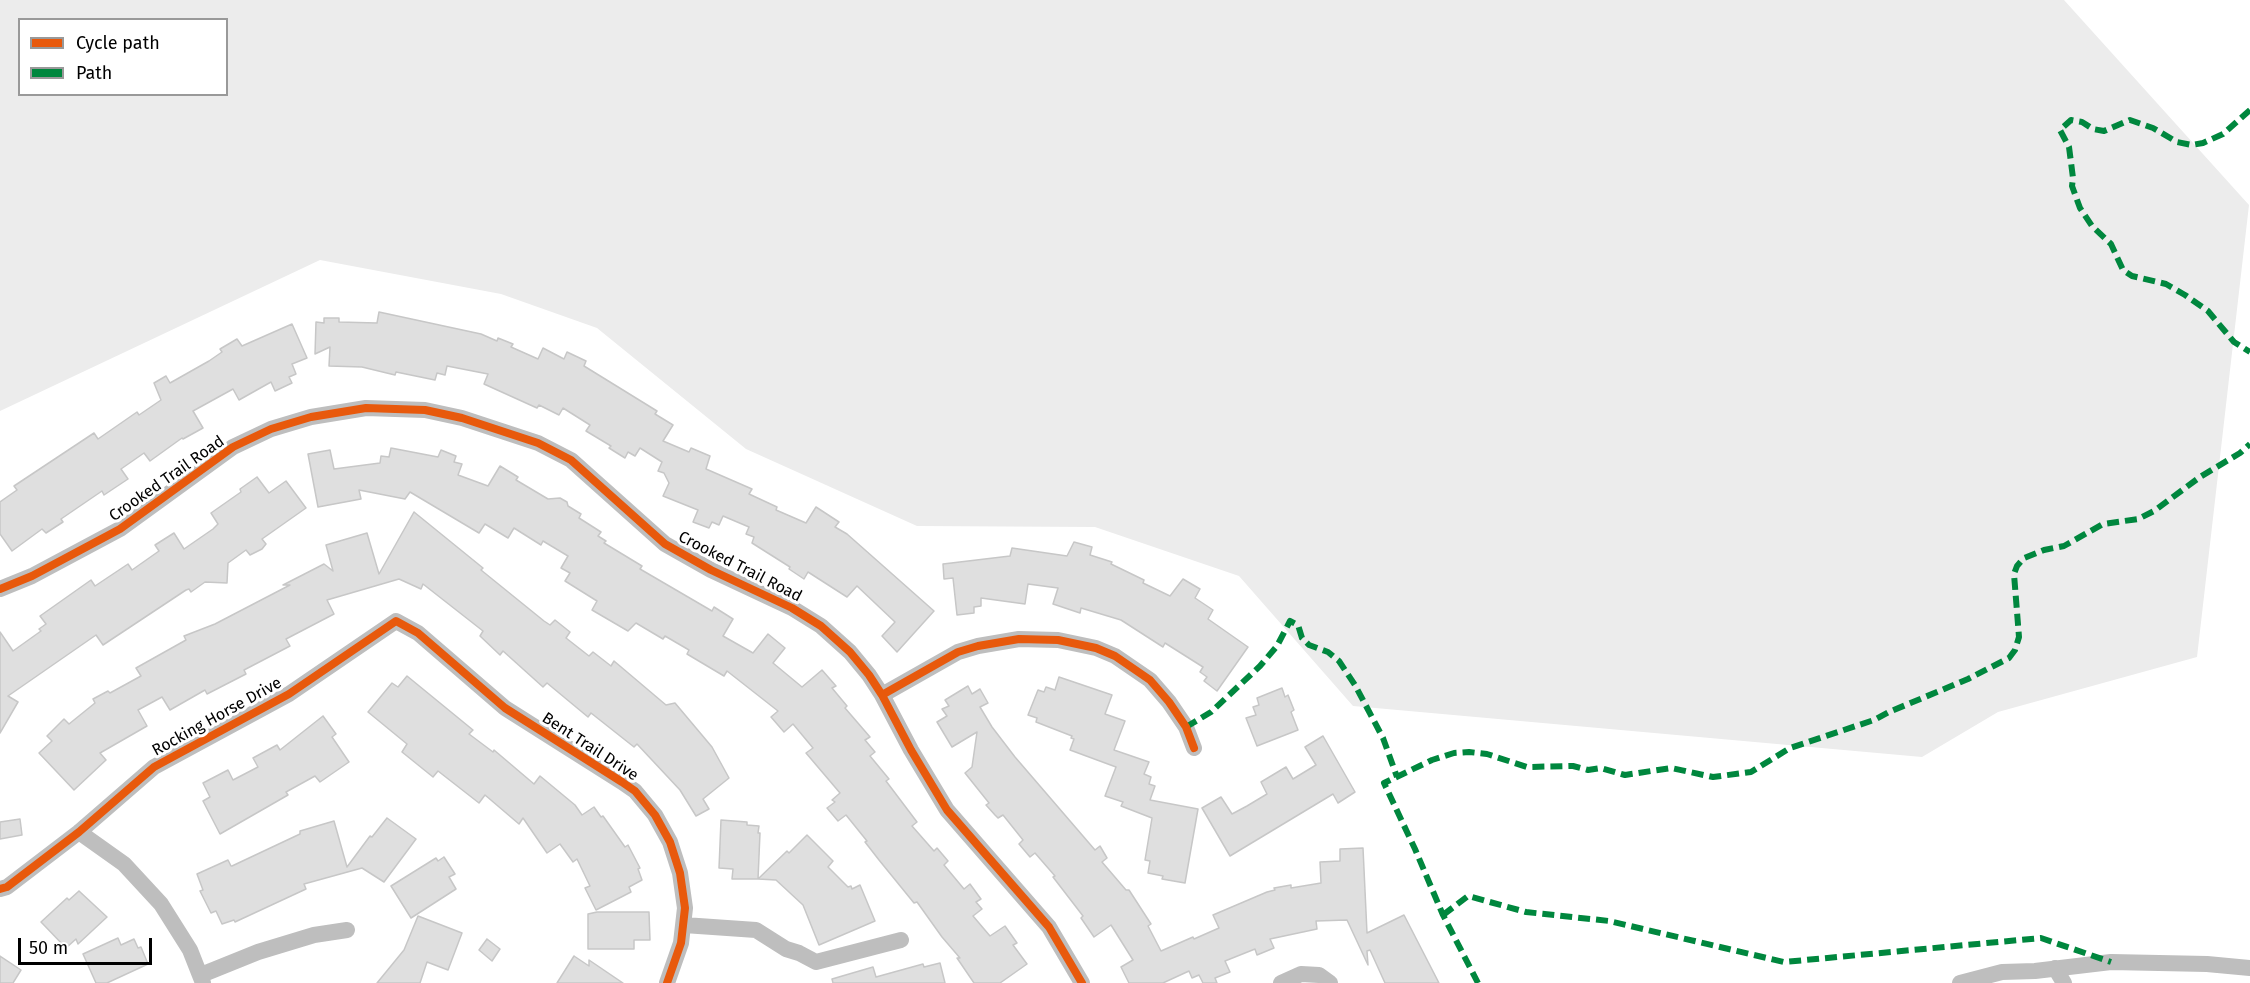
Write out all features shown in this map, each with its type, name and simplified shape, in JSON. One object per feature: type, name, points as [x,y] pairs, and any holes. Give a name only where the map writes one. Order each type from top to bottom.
[{"type":"street","name":"Crooked Trail Road","points":[[0,590],[32,576],[120,529],[232,447],[271,429],[311,417],[344,410],[394,408],[425,410],[482,423],[538,443],[571,460],[665,544],[711,570],[792,608],[820,626],[850,652],[882,695],[911,750],[947,810],[1049,927],[1082,983]]},
{"type":"street","name":"Rocking Horse Drive","points":[[0,888],[7,887],[80,832],[154,767],[289,694],[396,621]]},
{"type":"street","name":"Bent Trail Drive","points":[[396,621],[418,633],[505,708],[622,782],[646,802],[663,828],[680,873],[685,908],[684,925],[676,962],[667,983]]},
{"type":"street","points":[[882,695],[958,652],[995,641],[1058,640],[1096,648],[1115,656],[1150,680],[1169,702],[1186,728],[1194,748]]},
{"type":"street","points":[[80,832],[124,864],[156,897],[177,926],[202,979],[258,952],[314,935],[347,930]]},
{"type":"street","points":[[684,925],[756,930],[786,949],[816,962],[901,940]]},
{"type":"street","points":[[1960,983],[2002,972],[2035,971],[2111,962],[2207,964],[2250,968]]},
{"type":"street","points":[[2055,968],[2064,983]]},
{"type":"street","points":[[1281,983],[1301,974],[1319,975],[1330,983]]},
{"type":"shaded area","points":[[0,0],[2064,0],[2249,205],[2197,657],[1998,712],[1922,757],[1353,706],[1239,576],[1095,527],[917,526],[746,449],[597,328],[501,294],[320,260],[0,411]]},
{"type":"building","points":[[379,312],[481,334],[497,341],[498,338],[513,344],[511,347],[538,359],[543,348],[564,359],[567,352],[586,361],[584,366],[657,411],[655,414],[673,425],[663,441],[689,452],[691,448],[710,456],[706,469],[752,489],[749,494],[777,507],[776,510],[806,523],[816,507],[839,522],[835,527],[847,534],[934,611],[897,652],[882,636],[895,622],[857,586],[847,597],[808,572],[804,579],[789,569],[790,567],[752,543],[754,537],[746,534],[749,527],[723,516],[719,525],[712,522],[709,528],[693,522],[698,510],[663,496],[669,483],[664,473],[658,471],[662,462],[640,448],[635,456],[628,452],[625,458],[609,448],[611,446],[586,431],[590,425],[563,408],[559,415],[539,405],[537,408],[484,384],[488,374],[447,366],[445,375],[437,373],[435,380],[396,372],[395,375],[362,367],[329,366],[330,347],[315,354],[316,322],[324,323],[324,318],[339,318],[339,322],[377,323]]},
{"type":"building","points":[[292,324],[307,358],[292,364],[296,374],[289,377],[292,383],[275,391],[271,382],[239,400],[233,389],[193,411],[203,428],[182,438],[150,461],[144,453],[121,469],[128,479],[104,495],[102,491],[61,519],[63,522],[46,533],[42,529],[12,551],[0,534],[0,502],[17,490],[14,486],[94,433],[98,439],[137,412],[139,415],[161,400],[154,383],[166,376],[170,383],[209,361],[222,352],[220,349],[237,339],[242,346]]},
{"type":"building","points":[[391,448],[438,457],[441,450],[456,456],[454,462],[462,464],[458,475],[488,486],[500,466],[518,477],[516,480],[548,499],[560,498],[567,502],[568,506],[581,514],[579,518],[601,532],[598,536],[606,541],[604,543],[642,566],[640,569],[712,611],[714,607],[733,619],[723,636],[753,653],[768,634],[785,648],[773,663],[802,687],[822,670],[836,686],[832,688],[847,706],[845,708],[870,737],[865,740],[875,752],[870,756],[889,779],[886,781],[917,822],[912,826],[934,851],[937,848],[948,861],[944,865],[964,889],[970,884],[981,899],[976,902],[982,909],[973,916],[990,936],[1005,926],[1017,943],[1013,945],[1027,964],[1000,983],[974,983],[957,958],[960,958],[917,902],[914,903],[879,860],[846,815],[838,821],[827,808],[835,802],[832,800],[840,793],[806,753],[813,748],[793,724],[784,732],[771,717],[778,711],[727,671],[724,676],[687,654],[689,650],[665,636],[663,639],[636,623],[628,631],[592,610],[597,601],[565,581],[570,573],[561,568],[568,556],[543,541],[541,545],[514,528],[508,538],[485,524],[479,533],[410,492],[405,499],[359,490],[361,499],[318,507],[308,454],[330,450],[334,469],[380,463],[381,456],[389,457]]},
{"type":"building","points":[[257,477],[269,493],[286,481],[306,508],[262,539],[266,544],[262,549],[250,555],[246,550],[228,563],[227,583],[205,582],[191,592],[189,589],[186,590],[103,645],[96,635],[8,696],[18,702],[0,733],[0,632],[13,651],[41,631],[39,629],[46,624],[40,616],[91,580],[95,586],[128,564],[132,570],[159,551],[155,545],[174,533],[184,549],[218,524],[211,513],[241,492],[240,489]]},
{"type":"building","points":[[414,512],[544,621],[550,625],[555,620],[570,632],[566,638],[589,656],[593,652],[611,666],[614,661],[666,705],[675,703],[712,747],[729,778],[703,799],[709,809],[696,816],[680,790],[637,744],[634,747],[591,713],[588,717],[547,683],[543,687],[503,651],[500,655],[480,636],[483,631],[423,584],[421,589],[399,579],[327,600],[334,614],[286,639],[290,646],[244,670],[246,674],[207,694],[205,690],[170,710],[162,697],[138,710],[147,726],[100,753],[106,760],[74,790],[39,753],[52,741],[47,736],[64,719],[69,724],[95,703],[93,699],[108,691],[110,693],[141,676],[136,668],[186,640],[184,636],[215,624],[290,585],[283,585],[324,564],[333,571],[326,545],[367,533],[379,574]]},
{"type":"building","points":[[1074,542],[1092,547],[1090,555],[1112,562],[1111,564],[1144,580],[1143,583],[1170,596],[1183,579],[1200,589],[1195,598],[1213,610],[1208,619],[1248,647],[1217,691],[1204,681],[1207,677],[1200,672],[1203,667],[1165,643],[1163,647],[1121,620],[1081,608],[1080,613],[1053,604],[1058,588],[1028,584],[1025,604],[981,598],[981,606],[974,607],[974,613],[957,615],[953,578],[944,579],[943,564],[1010,556],[1012,548],[1067,556]]},
{"type":"building","points":[[407,676],[473,730],[469,734],[493,752],[494,750],[534,784],[540,776],[575,805],[582,815],[594,807],[625,847],[628,845],[640,868],[638,869],[642,880],[629,887],[631,892],[596,910],[585,888],[590,886],[577,859],[573,862],[560,844],[547,853],[523,818],[519,824],[485,795],[479,803],[438,771],[433,777],[402,752],[407,744],[368,712],[392,683],[398,687]]},
{"type":"building","points":[[1059,677],[1112,695],[1105,714],[1125,721],[1114,750],[1149,762],[1144,774],[1151,777],[1149,784],[1155,786],[1150,800],[1198,809],[1185,883],[1162,879],[1163,876],[1148,873],[1150,861],[1145,860],[1152,818],[1121,806],[1123,802],[1105,796],[1116,767],[1070,750],[1074,739],[1071,738],[1072,736],[1036,722],[1037,718],[1028,715],[1038,690],[1044,692],[1046,687],[1055,690]]},
{"type":"building","points":[[968,686],[972,694],[980,689],[988,703],[980,707],[1015,757],[1095,850],[1100,846],[1107,858],[1102,862],[1126,890],[1129,890],[1151,924],[1148,926],[1161,951],[1219,928],[1213,915],[1275,890],[1274,888],[1321,883],[1320,862],[1340,861],[1340,849],[1363,848],[1367,933],[1404,915],[1439,983],[1385,983],[1370,950],[1367,951],[1368,965],[1347,920],[1316,921],[1317,929],[1270,939],[1274,948],[1257,955],[1255,949],[1225,961],[1230,972],[1215,978],[1217,983],[1203,983],[1199,975],[1192,978],[1189,971],[1163,983],[1129,983],[1121,967],[1133,960],[1111,925],[1094,937],[1081,918],[1083,916],[1053,877],[1055,876],[1035,853],[1030,857],[1019,844],[1023,840],[1003,815],[998,818],[986,805],[989,803],[965,773],[972,767],[977,732],[952,747],[937,722],[947,716],[942,709],[949,706],[945,700]]},
{"type":"building","points":[[1282,688],[1285,697],[1288,695],[1294,710],[1291,712],[1298,730],[1257,746],[1246,718],[1256,715],[1253,707],[1259,705],[1257,698]]},
{"type":"building","points":[[323,716],[336,734],[332,737],[349,762],[320,782],[315,776],[286,792],[288,795],[220,834],[203,801],[210,797],[203,783],[228,770],[233,780],[258,767],[253,758],[277,745],[280,750]]},
{"type":"building","points":[[1323,736],[1355,792],[1338,803],[1333,794],[1230,856],[1202,808],[1221,797],[1232,814],[1267,794],[1261,782],[1286,767],[1293,779],[1316,765],[1305,747]]},
{"type":"building","points":[[387,818],[416,839],[384,882],[362,868],[304,884],[306,889],[235,922],[234,920],[222,924],[216,911],[211,913],[200,891],[203,890],[197,874],[228,860],[232,866],[300,834],[300,831],[334,821],[347,867]]},
{"type":"building","points":[[20,819],[22,835],[0,839],[0,822]]},
{"type":"building","points":[[721,820],[747,822],[747,825],[759,826],[758,879],[732,879],[733,869],[719,868]]},
{"type":"building","points":[[807,835],[833,861],[828,867],[848,887],[851,886],[852,889],[860,885],[875,921],[819,945],[803,905],[776,880],[758,879]]},
{"type":"building","points":[[444,857],[455,874],[449,877],[456,889],[411,918],[391,886],[436,858],[438,861]]},
{"type":"building","points":[[79,891],[107,917],[78,944],[76,939],[66,948],[41,922],[67,898],[69,900]]},
{"type":"building","points":[[649,912],[650,940],[634,940],[634,949],[588,949],[588,914]]},
{"type":"building","points":[[418,916],[462,933],[448,970],[427,962],[420,983],[377,983],[404,950]]},
{"type":"building","points":[[118,938],[121,945],[134,939],[138,948],[141,947],[148,964],[107,983],[96,983],[83,954]]},
{"type":"building","points":[[487,939],[500,949],[492,961],[479,950]]},
{"type":"building","points":[[0,956],[21,970],[13,983],[0,983]]},
{"type":"building","points":[[574,956],[589,966],[589,960],[623,983],[557,983]]},
{"type":"building","points":[[940,963],[945,983],[833,983],[832,979],[873,967],[876,977],[923,964],[924,967]]},
{"type":"marked path","points":[[2250,110],[2223,134],[2192,145],[2177,142],[2153,128],[2130,120],[2104,131],[2071,120],[2060,130],[2069,147],[2072,186],[2080,208],[2092,226],[2111,244],[2123,270],[2132,276],[2166,284],[2185,295],[2208,311],[2234,342],[2250,352]]},
{"type":"marked path","points":[[1478,983],[1443,915],[1384,783],[1432,760],[1454,753],[1469,752],[1487,754],[1527,767],[1573,766],[1588,770],[1601,768],[1625,775],[1671,768],[1713,777],[1751,772],[1790,748],[1874,720],[1968,679],[2009,658],[2015,650],[2019,637],[2014,574],[2024,558],[2044,550],[2064,546],[2103,524],[2138,519],[2154,511],[2250,444]]},
{"type":"marked path","points":[[1186,727],[1211,712],[1260,666],[1277,646],[1290,621],[1298,625],[1302,638],[1309,645],[1328,652],[1339,661],[1355,685],[1383,738],[1397,777]]},
{"type":"marked path","points":[[1443,915],[1468,896],[1526,912],[1609,921],[1784,962],[2041,938],[2111,962]]},
{"type":"cycle path","points":[[0,589],[32,576],[120,529],[233,447],[271,429],[311,417],[366,408],[425,410],[462,418],[538,443],[571,460],[665,544],[711,570],[792,608],[821,626],[850,652],[882,695],[911,750],[947,810],[1049,927],[1082,983]]},
{"type":"cycle path","points":[[0,889],[7,887],[79,832],[154,767],[289,694],[396,621],[418,633],[505,708],[635,791],[655,815],[670,842],[680,873],[685,908],[681,943],[667,983]]},
{"type":"cycle path","points":[[882,695],[958,652],[1019,639],[1058,640],[1096,648],[1115,656],[1150,680],[1186,727],[1194,748]]}]
